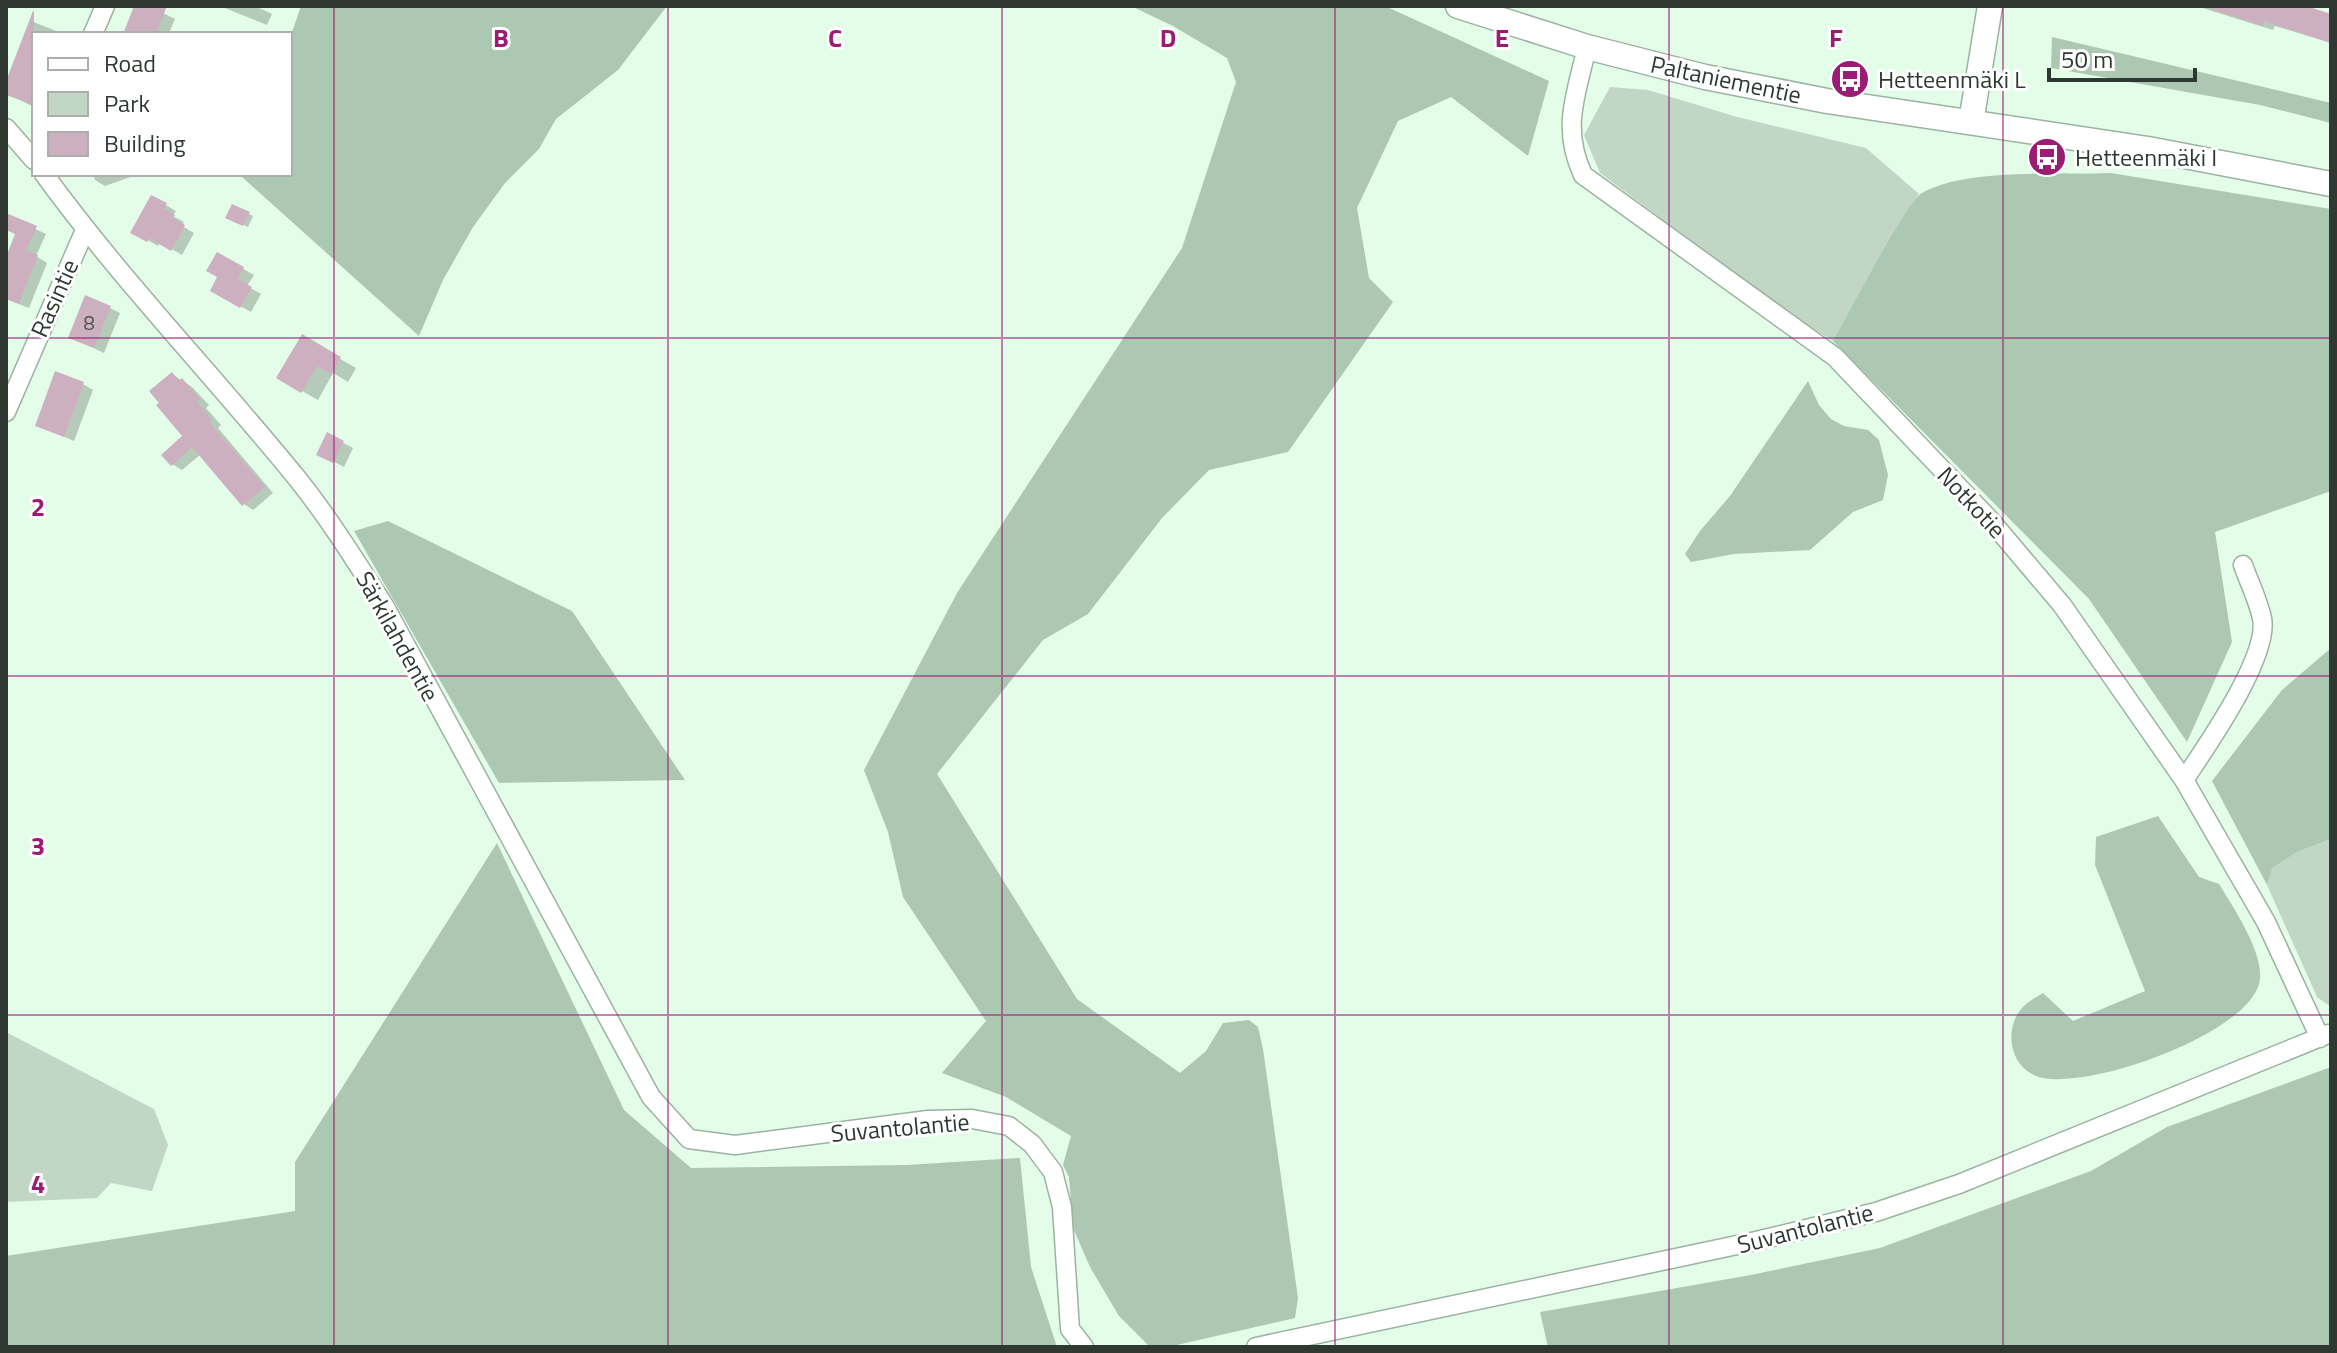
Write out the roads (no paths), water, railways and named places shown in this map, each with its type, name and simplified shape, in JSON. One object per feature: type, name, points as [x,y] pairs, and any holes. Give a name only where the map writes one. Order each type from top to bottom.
[{"type":"street","points":[[94,32],[105,6]]},
{"type":"street","name":"Paltaniementie","points":[[1458,6],[1587,47],[1705,77],[1827,101],[2148,149],[2331,184]]},
{"type":"street","points":[[1971,122],[1990,6]]},
{"type":"street","name":"Notkotie","points":[[1587,47],[1573,107],[1570,136],[1583,175],[1835,357],[1991,521],[2062,605],[2184,780],[2266,922],[2325,1036]]},
{"type":"street","points":[[6,128],[32,158]]},
{"type":"street","name":"Särkilahdentie","points":[[45,176],[85,230],[298,479],[356,562],[385,607],[651,1097],[689,1139]]},
{"type":"street","name":"Rasintie","points":[[6,412],[85,230]]},
{"type":"street","points":[[2184,780],[2223,721],[2253,665],[2263,621],[2243,565]]},
{"type":"street","name":"Suvantolantie","points":[[1256,1347],[1756,1241],[1876,1212],[1959,1184],[2325,1036]]},
{"type":"street","name":"Suvantolantie","points":[[689,1139],[735,1145],[943,1120],[972,1119],[1009,1126],[1032,1144],[1053,1172],[1062,1207],[1070,1329],[1084,1347]]},
{"type":"place","name":"Hetteenmäki L","points":[[1850,79]]},
{"type":"place","name":"Hetteenmäki I","points":[[2047,157]]}]
